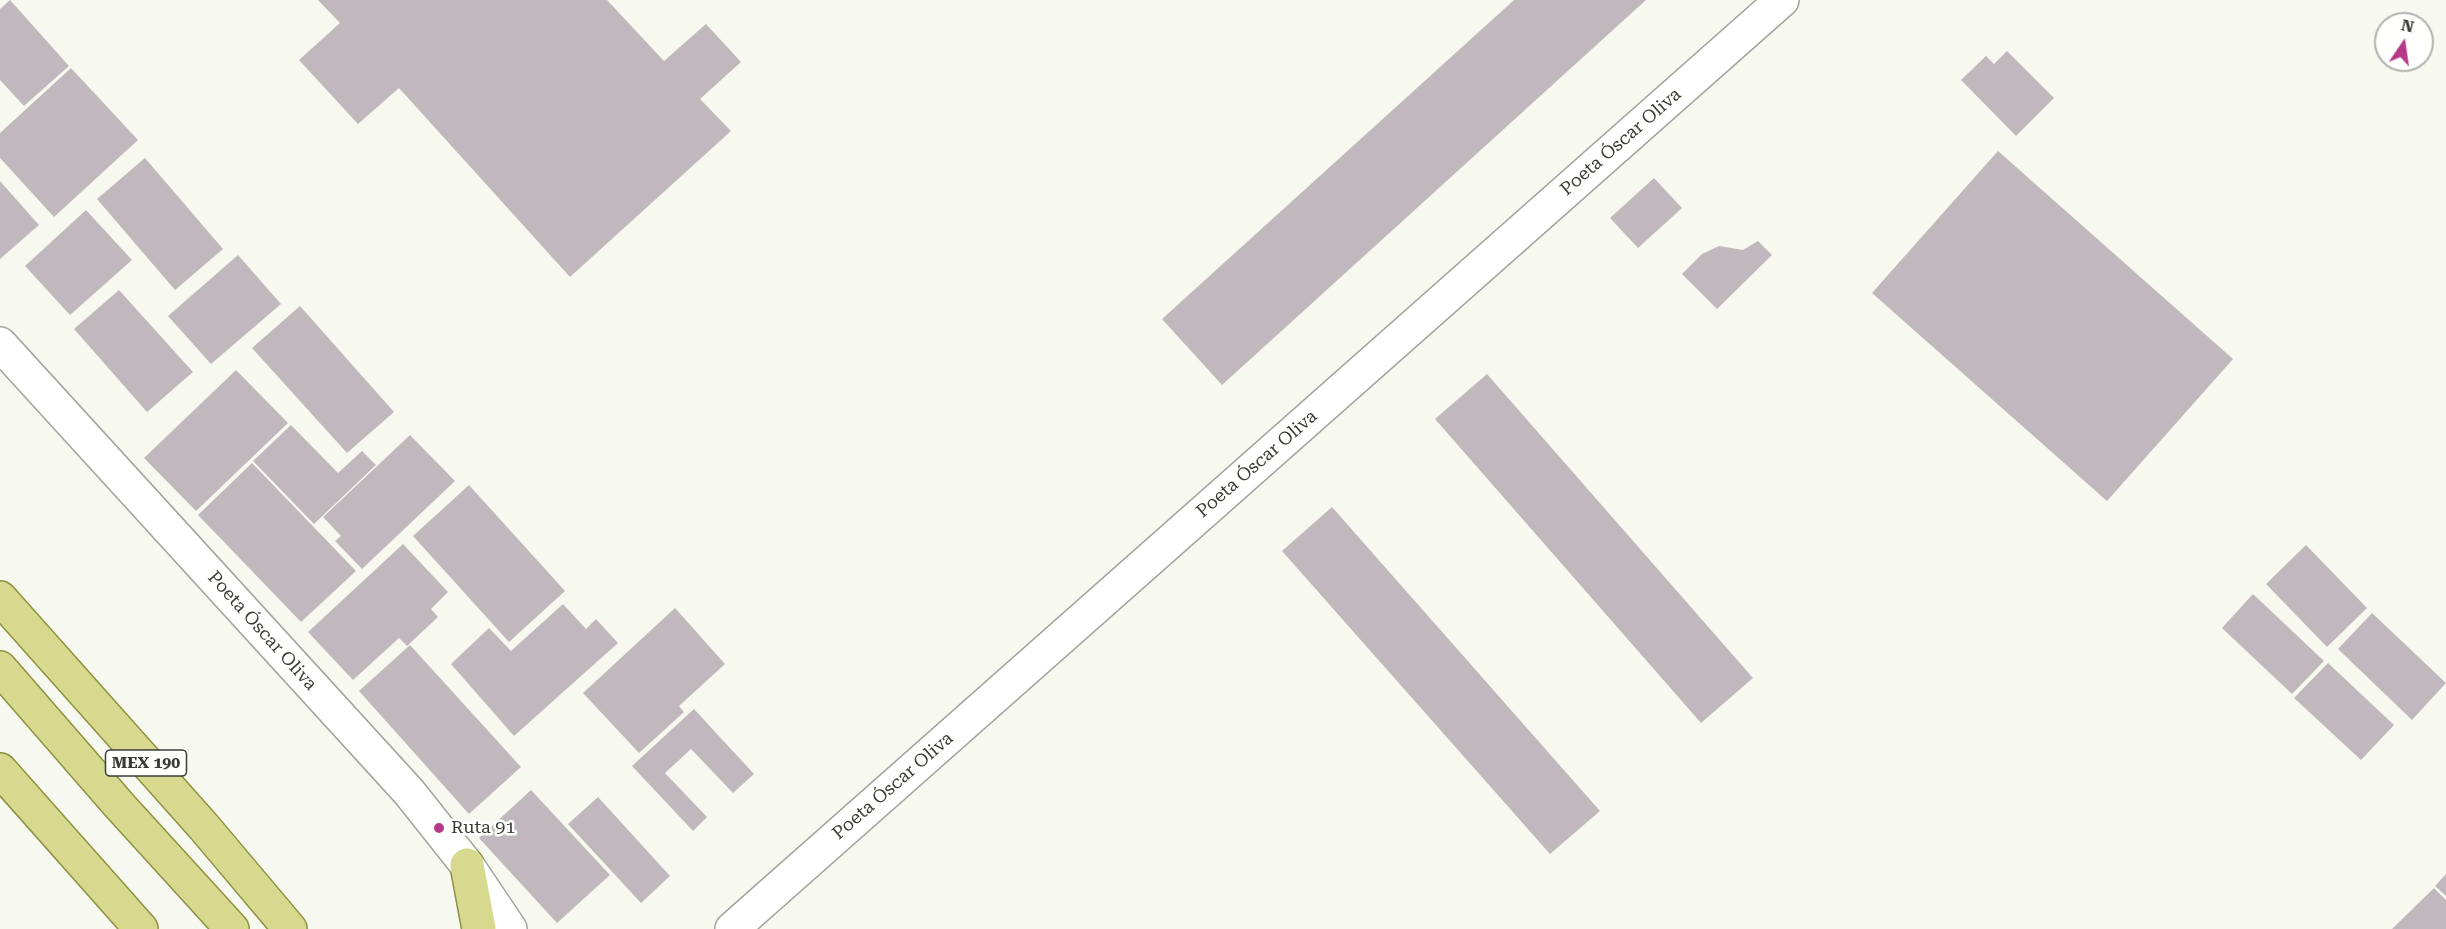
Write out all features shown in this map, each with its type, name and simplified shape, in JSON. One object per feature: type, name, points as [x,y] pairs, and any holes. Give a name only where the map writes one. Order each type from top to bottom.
[{"type":"main road","name":"MEX 190","points":[[0,598],[204,827],[290,929]]},
{"type":"main road","name":"MEX 190","points":[[0,668],[119,805],[232,929]]},
{"type":"main road","points":[[0,770],[141,929]]},
{"type":"main road","points":[[0,788],[89,872]]},
{"type":"main road","points":[[467,865],[479,929]]},
{"type":"street","name":"Poeta Óscar Oliva","points":[[732,929],[1782,0]]},
{"type":"street","name":"Poeta Óscar Oliva","points":[[0,344],[409,792],[467,865],[510,929]]},
{"type":"building","points":[[10,0],[69,66],[24,106],[0,80],[0,9]]},
{"type":"building","points":[[318,0],[607,0],[664,61],[706,24],[741,62],[700,99],[731,131],[570,277],[399,88],[358,124],[299,60],[340,23]]},
{"type":"building","points":[[1514,0],[1646,0],[1222,385],[1162,319]]},
{"type":"building","points":[[2007,51],[2054,98],[2016,136],[1961,80],[1986,56],[1994,64]]},
{"type":"building","points":[[71,68],[138,140],[54,217],[0,158],[0,133]]},
{"type":"building","points":[[1998,151],[2233,359],[2107,501],[1872,293]]},
{"type":"building","points":[[145,158],[223,249],[175,290],[97,199]]},
{"type":"building","points":[[1654,178],[1682,208],[1638,248],[1610,218]]},
{"type":"building","points":[[0,181],[39,225],[0,259]]},
{"type":"building","points":[[86,210],[132,260],[70,315],[25,266]]},
{"type":"building","points":[[1758,241],[1772,255],[1717,309],[1682,274],[1702,254],[1719,246],[1743,250]]},
{"type":"building","points":[[238,255],[281,304],[211,364],[168,316]]},
{"type":"building","points":[[119,290],[193,372],[147,412],[74,329]]},
{"type":"building","points":[[300,306],[394,412],[347,453],[252,348]]},
{"type":"building","points":[[236,370],[288,423],[196,511],[144,458]]},
{"type":"building","points":[[1487,374],[1753,678],[1701,723],[1435,419]]},
{"type":"building","points":[[291,425],[338,473],[362,451],[376,465],[314,524],[253,461]]},
{"type":"building","points":[[410,435],[455,481],[362,569],[335,541],[341,536],[323,517]]},
{"type":"building","points":[[252,463],[356,571],[301,622],[198,515]]},
{"type":"building","points":[[469,485],[565,591],[509,642],[413,536]]},
{"type":"building","points":[[1332,507],[1600,811],[1550,854],[1282,551]]},
{"type":"building","points":[[403,544],[448,592],[431,609],[438,617],[407,646],[399,638],[353,680],[308,632]]},
{"type":"building","points":[[2306,545],[2367,608],[2327,647],[2266,584]]},
{"type":"building","points":[[2253,594],[2324,661],[2292,694],[2222,628]]},
{"type":"building","points":[[563,604],[586,629],[596,619],[618,643],[514,736],[451,664],[489,628],[511,651]]},
{"type":"building","points":[[675,608],[725,664],[679,706],[684,712],[639,753],[583,693]]},
{"type":"building","points":[[2372,613],[2446,683],[2412,720],[2338,649]]},
{"type":"building","points":[[410,645],[521,767],[469,814],[359,691]]},
{"type":"building","points":[[2328,663],[2394,725],[2361,760],[2294,698]]},
{"type":"building","points":[[694,709],[754,774],[733,793],[691,749],[665,773],[707,817],[693,831],[632,766]]},
{"type":"building","points":[[531,790],[610,875],[557,923],[479,838]]},
{"type":"building","points":[[598,797],[670,876],[641,903],[568,824]]},
{"type":"building","points":[[2446,874],[2446,896],[2435,886]]},
{"type":"building","points":[[2434,888],[2446,900],[2446,929],[2392,929]]},
{"type":"place","name":"Ruta 91","points":[[439,828]]}]
